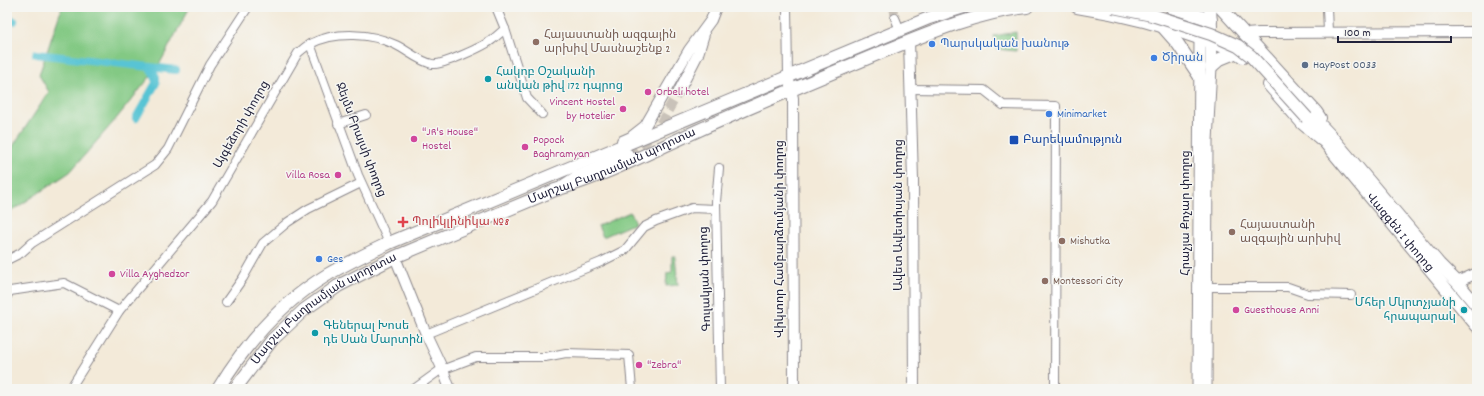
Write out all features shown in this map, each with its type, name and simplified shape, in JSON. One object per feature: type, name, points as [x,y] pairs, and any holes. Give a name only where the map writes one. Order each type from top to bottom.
[{"type":"main road","name":"Մարշալ Բաղրամյան պողոտա","points":[[236,389],[272,340],[304,310],[338,286],[394,257],[555,190],[574,185],[620,166],[791,90],[909,41],[979,16],[1027,7]]},
{"type":"main road","points":[[1077,7],[1110,12],[1161,25],[1202,25]]},
{"type":"main road","points":[[1113,7],[1202,25]]},
{"type":"main road","points":[[1134,7],[1169,15],[1202,25]]},
{"type":"main road","points":[[1161,25],[1168,18],[1169,13],[1166,7]]},
{"type":"main road","points":[[1171,7],[1202,25]]},
{"type":"main road","points":[[1202,25],[1210,7]]},
{"type":"main road","name":"Վազգեն I փողոց","points":[[1220,7],[1316,112],[1325,136]]},
{"type":"main road","name":"Մարշալ Բաղրամյան պողոտա","points":[[218,389],[258,332],[292,300],[326,276],[389,243],[788,76],[928,18],[956,8]]},
{"type":"main road","points":[[1161,25],[1178,44],[1200,77]]},
{"type":"main road","name":"Վազգեն I փողոց","points":[[1202,25],[1254,66],[1303,124],[1325,136],[1477,306]]},
{"type":"main road","name":"Վազգեն I փողոց","points":[[1202,25],[1225,35],[1248,48],[1309,116],[1477,326]]},
{"type":"main road","name":"Հրաչյա Քոչար փողոց","points":[[1202,25],[1211,67],[1208,141],[1206,389]]},
{"type":"main road","name":"Հրաչյա Քոչար փողոց","points":[[1198,389],[1200,77],[1202,25]]},
{"type":"main road","points":[[1211,67],[1220,59],[1237,52],[1239,40],[1246,34]]},
{"type":"street","points":[[7,260],[155,165],[168,149],[210,65],[248,7]]},
{"type":"street","points":[[496,7],[505,29],[527,98],[542,114]]},
{"type":"street","points":[[585,161],[631,136],[644,126],[689,50],[711,20],[716,7]]},
{"type":"street","points":[[787,7],[788,76]]},
{"type":"street","points":[[1327,7],[1328,32]]},
{"type":"street","points":[[895,18],[900,30]]},
{"type":"street","points":[[679,91],[698,54],[706,28]]},
{"type":"street","name":"Այգեձորի փողոց","points":[[70,389],[119,311],[212,201],[298,53],[310,44],[330,38],[348,35],[377,38],[397,45],[433,64],[446,62],[493,40],[505,29]]},
{"type":"street","points":[[1246,34],[1259,32],[1477,32]]},
{"type":"street","name":"Ավետ Ավետիսյան փողոց","points":[[909,41],[913,180],[914,389]]},
{"type":"street","name":"Ջեյմս Բրայսի փողոց","points":[[310,44],[338,124],[361,183],[389,243]]},
{"type":"street","name":"Վիկտոր Համբարձումյանի փողոց","points":[[788,76],[793,98],[794,389]]},
{"type":"street","points":[[910,89],[984,90],[1002,105],[1056,106],[1055,389]]},
{"type":"street","points":[[338,124],[366,115]]},
{"type":"street","points":[[555,190],[577,176],[628,154]]},
{"type":"street","name":"Գուլակյան փողոց","points":[[719,168],[716,209],[720,389]]},
{"type":"street","points":[[226,302],[243,278],[263,243],[288,222],[308,209],[361,183]]},
{"type":"street","points":[[426,334],[601,262],[625,250],[644,227],[692,208],[716,209]]},
{"type":"street","points":[[394,257],[450,389]]},
{"type":"street","points":[[1457,282],[1477,273]]},
{"type":"street","points":[[7,296],[10,291],[64,282],[119,311]]},
{"type":"street","points":[[1207,287],[1288,287],[1308,294],[1351,294]]},
{"type":"street","points":[[414,389],[439,370],[443,370],[476,357],[545,357],[566,353],[629,355],[632,389]]},
{"type":"green space","points":[[62,7],[190,7],[158,67],[116,119],[70,172],[7,214],[7,155],[49,92],[39,75]]},
{"type":"green space","points":[[1016,32],[1016,51],[997,49],[994,36]]},
{"type":"green space","points":[[630,212],[635,223],[603,237],[598,226]]},
{"type":"green space","points":[[672,256],[675,256],[678,285],[666,286],[667,273],[672,272]]},
{"type":"waterway","points":[[7,17],[14,21]]},
{"type":"waterway","points":[[36,54],[176,70]]},
{"type":"waterway","points":[[136,118],[156,83],[156,77],[150,68]]},
{"type":"tunnel","points":[[893,7],[895,18]]},
{"type":"tunnel","points":[[628,154],[645,142],[658,128],[679,91]]},
{"type":"place","name":"Հայաստանի ազգային արխիվ Մասնաշենք 2","points":[[536,42]]},
{"type":"place","name":"Պարսկական խանութ","points":[[932,44]]},
{"type":"place","name":"Ծիրան","points":[[1154,58]]},
{"type":"place","name":"HayPost 0033","points":[[1305,65]]},
{"type":"place","name":"Հակոբ Օշականի անվան թիվ 172 դպրոց","points":[[488,79]]},
{"type":"place","name":"Orbeli hotel","points":[[648,92]]},
{"type":"place","name":"Vincent Hostel by Hotelier","points":[[623,109]]},
{"type":"place","name":"Minimarket","points":[[1049,114]]},
{"type":"place","name":"\"JR's House\" Hostel","points":[[414,139]]},
{"type":"place","name":"Բարեկամություն","points":[[1014,140]]},
{"type":"place","name":"Popock Baghramyan","points":[[525,147]]},
{"type":"place","name":"Villa Rosa","points":[[338,175]]},
{"type":"place","name":"Պոլիկլինիկա №8","points":[[403,222]]},
{"type":"place","name":"Հայաստանի ազգային արխիվ","points":[[1232,232]]},
{"type":"place","name":"Mishutka","points":[[1062,241]]},
{"type":"place","name":"Ges","points":[[319,259]]},
{"type":"place","name":"Villa Ayghedzor","points":[[112,274]]},
{"type":"place","name":"Montessori City","points":[[1045,281]]},
{"type":"place","name":"Guesthouse Anni","points":[[1236,310]]},
{"type":"place","name":"Մհեր Մկրտչյանի հրապարակ","points":[[1464,310]]},
{"type":"place","name":"Գեներալ Խոսե դե Սան Մարտին","points":[[315,333]]},
{"type":"place","name":"\"Zebra\"","points":[[639,365]]}]
